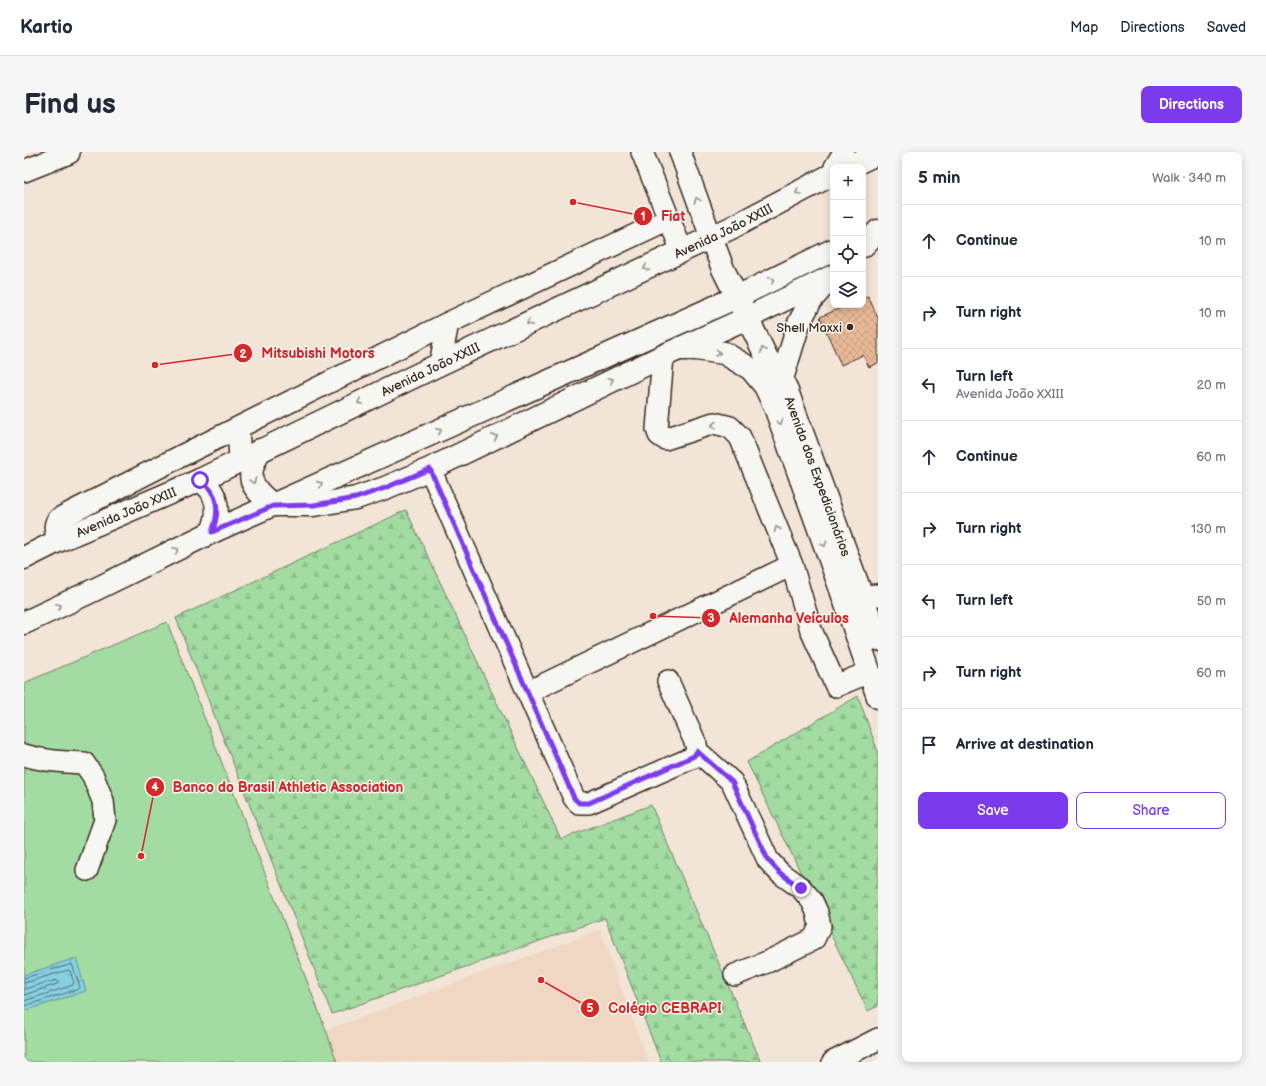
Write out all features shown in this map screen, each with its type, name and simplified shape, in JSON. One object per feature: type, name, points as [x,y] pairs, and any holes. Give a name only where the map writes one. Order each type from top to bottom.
[{"type":"main road","points":[[856,164],[878,154]]},
{"type":"main road","name":"Avenida João XXIII","points":[[24,558],[58,540],[200,480],[440,364],[731,228],[830,173]]},
{"type":"main road","points":[[866,234],[878,228]]},
{"type":"main road","points":[[866,243],[878,231]]},
{"type":"main road","name":"Avenida dos Expedicionários","points":[[711,237],[723,269],[767,358],[774,382],[870,596],[878,640]]},
{"type":"main road","points":[[24,623],[92,592],[212,532],[737,297],[830,251]]},
{"type":"main road","points":[[260,450],[253,463],[251,480],[256,490],[273,506],[314,505],[356,498],[385,488],[430,469],[671,352],[748,318],[830,277]]},
{"type":"main road","points":[[671,352],[696,349],[724,353],[774,382],[798,323],[812,300],[830,279]]},
{"type":"main road","name":"Avenida dos Expedicionários","points":[[774,382],[775,407],[878,697]]},
{"type":"main road","points":[[200,480],[212,491],[217,501],[216,522],[212,532]]},
{"type":"street","points":[[24,170],[69,152]]},
{"type":"street","points":[[642,152],[682,251]]},
{"type":"street","points":[[680,152],[711,237]]},
{"type":"street","points":[[837,164],[844,152]]},
{"type":"street","points":[[58,540],[55,527],[56,521],[60,518],[448,322],[669,219]]},
{"type":"street","points":[[440,364],[448,322]]},
{"type":"street","points":[[671,352],[657,429],[659,435],[665,438],[714,423],[730,427],[740,437],[792,565],[811,630],[836,686],[869,672]]},
{"type":"street","points":[[238,428],[240,460]]},
{"type":"street","points":[[185,454],[200,480]]},
{"type":"street","points":[[430,469],[574,798],[579,803],[589,803],[694,756],[697,751],[696,744],[668,681]]},
{"type":"street","points":[[528,692],[792,565]]},
{"type":"street","points":[[697,751],[732,782],[768,860],[780,873],[801,888],[812,901],[817,912],[820,926],[814,940],[767,962],[734,975]]},
{"type":"street","points":[[24,755],[50,761],[84,763],[93,776],[103,801],[105,820],[87,870]]},
{"type":"street","points":[[833,1062],[878,1039]]},
{"type":"shaded area","points":[[600,930],[648,1062],[337,1062],[326,1030]]},
{"type":"green space","points":[[406,510],[561,839],[651,805],[761,1062],[661,1062],[605,918],[332,1014],[176,618]]},
{"type":"green space","points":[[167,622],[326,1030],[337,1062],[24,1062],[24,683]]},
{"type":"green space","points":[[858,696],[878,752],[878,1006],[868,1011],[747,762]]},
{"type":"water","points":[[76,958],[86,991],[24,1011],[24,975]]},
{"type":"building","points":[[868,296],[878,318],[878,363],[869,367],[863,355],[841,365],[820,317],[840,308],[866,308],[866,297]]},
{"type":"place","name":"Fiat","points":[[573,202]]},
{"type":"place","name":"Shell Maxxi","points":[[850,327]]},
{"type":"place","name":"Mitsubishi Motors","points":[[155,365]]},
{"type":"place","name":"Alemanha Veículos","points":[[653,616]]},
{"type":"place","name":"Banco do Brasil Athletic Association","points":[[141,856]]},
{"type":"place","name":"Colégio CEBRAPI","points":[[541,980]]},
{"type":"route","points":[[200,480],[212,491],[217,501],[216,522],[212,532],[273,506],[314,505],[356,498],[385,488],[430,469],[574,798],[579,803],[589,803],[694,756],[697,751],[732,782],[768,860],[780,873],[801,888]]}]
